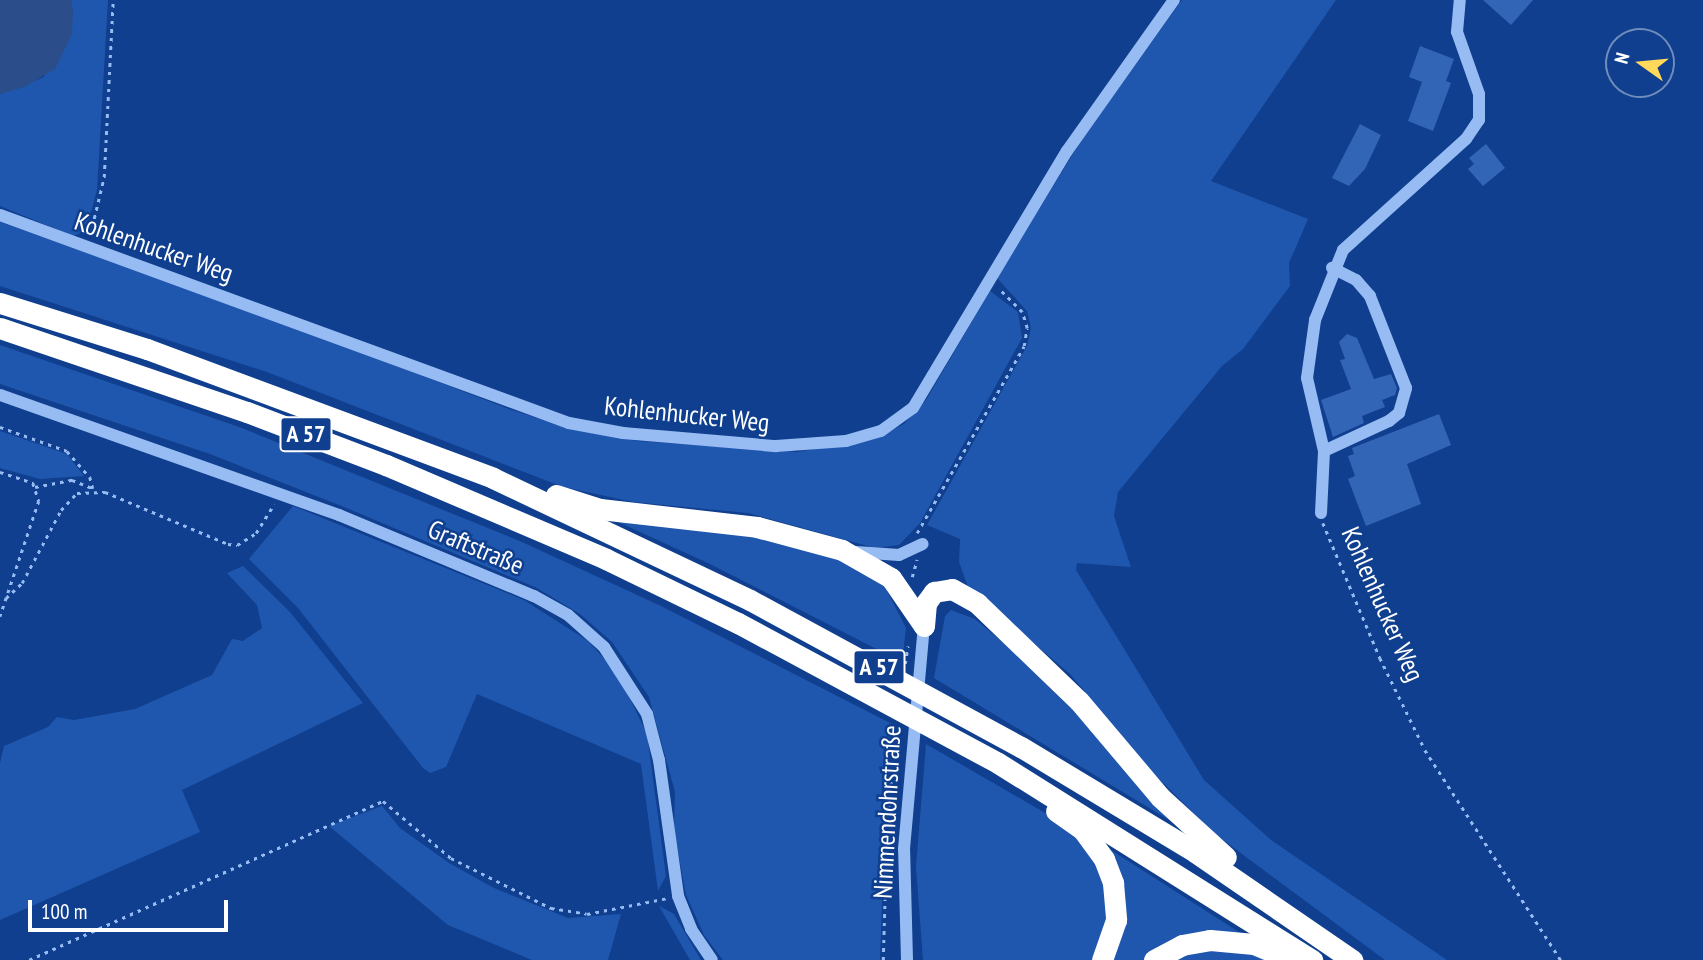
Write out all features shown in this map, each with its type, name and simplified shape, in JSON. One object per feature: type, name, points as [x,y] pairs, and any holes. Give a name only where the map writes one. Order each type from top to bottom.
[{"type":"highway","name":"A 57","points":[[0,303],[159,353],[439,458],[640,548],[880,668],[1195,852],[1352,960]]},
{"type":"highway","name":"A 57","points":[[0,328],[247,412],[495,510],[738,623],[999,763],[1312,960]]},
{"type":"highway","points":[[439,458],[600,509],[757,527],[842,550],[891,578],[924,626]]},
{"type":"highway","points":[[924,626],[926,603],[934,592],[952,589],[977,603],[1079,701],[1186,824],[1296,919]]},
{"type":"highway","points":[[999,763],[1083,831],[1104,859],[1117,903],[1113,937],[1102,960]]},
{"type":"highway","points":[[1154,960],[1182,945],[1210,940],[1254,944],[1292,960]]},
{"type":"street","name":"Kohlenhucker Weg","points":[[0,215],[86,248],[314,327],[556,419],[623,433],[776,446],[846,441],[881,431],[903,417],[932,380],[1067,151],[1174,0]]},
{"type":"street","name":"Kohlenhucker Weg","points":[[1321,513],[1324,451],[1310,400],[1307,357],[1332,268],[1343,250],[1474,131],[1479,120],[1479,94],[1457,32],[1460,0]]},
{"type":"street","points":[[1324,451],[1389,421],[1399,413],[1406,388],[1370,296],[1356,281],[1332,268]]},
{"type":"street","name":"Graftstraße","points":[[0,395],[279,492],[534,596],[568,615],[604,647],[636,693],[654,737],[678,896],[691,929],[712,960]]},
{"type":"street","points":[[842,550],[887,556],[917,542]]},
{"type":"street","name":"Nimmendohrstraße","points":[[907,960],[905,919],[908,772],[924,626]]},
{"type":"street","points":[[897,960],[905,919]]},
{"type":"path","points":[[86,248],[104,177],[113,0]]},
{"type":"path","points":[[917,542],[1024,346],[1027,328],[1022,312],[988,282]]},
{"type":"path","points":[[0,427],[67,451],[90,477],[93,489]]},
{"type":"path","points":[[0,472],[35,486],[72,480],[237,545],[264,523],[279,492]]},
{"type":"path","points":[[0,617],[37,511],[35,486]]},
{"type":"path","points":[[6,598],[22,583],[68,499],[93,489]]},
{"type":"path","name":"Kohlenhucker Weg","points":[[1321,513],[1328,541],[1425,750],[1561,960]]},
{"type":"path","points":[[883,960],[892,764]]},
{"type":"path","points":[[29,960],[383,801],[451,859],[551,908],[587,914],[678,896]]},
{"type":"shaded area","points":[[0,0],[71,0],[73,13],[72,34],[55,69],[24,87],[0,94]]},
{"type":"shaded area","points":[[71,0],[108,0],[97,190],[86,231],[73,236],[0,206],[0,94],[44,77],[73,13]]},
{"type":"shaded area","points":[[1182,0],[1336,0],[1211,181],[1308,219],[1289,263],[1290,286],[1243,349],[1222,366],[1118,492],[1114,516],[1131,567],[1077,563],[1076,570],[1204,780],[1271,840],[1447,960],[1385,960],[1215,834],[1154,774],[1070,674],[968,587],[959,562],[960,539],[927,525],[1027,346],[1031,328],[1027,311],[997,278],[1079,144]]},
{"type":"shaded area","points":[[0,222],[232,303],[509,409],[559,425],[637,441],[797,452],[874,439],[904,424],[926,400],[990,291],[1018,312],[1022,338],[920,523],[899,545],[875,548],[748,513],[633,502],[563,487],[267,372],[0,286]]},
{"type":"shaded area","points":[[0,345],[242,428],[522,542],[661,606],[894,725],[885,811],[880,960],[723,960],[704,935],[686,895],[674,830],[675,792],[649,697],[612,642],[580,614],[537,588],[344,507],[210,454],[0,384]]},
{"type":"shaded area","points":[[0,431],[67,454],[84,476],[40,479],[0,468]]},
{"type":"shaded area","points":[[293,506],[524,600],[588,641],[618,674],[647,734],[666,876],[658,891],[641,764],[477,694],[446,767],[430,773],[423,768],[298,608],[249,559]]},
{"type":"shaded area","points":[[605,516],[728,530],[821,551],[883,583],[906,628],[902,662],[710,564]]},
{"type":"shaded area","points":[[243,566],[290,612],[363,703],[182,790],[200,832],[0,920],[0,763],[4,746],[48,727],[57,717],[74,720],[135,709],[212,675],[232,639],[243,641],[262,628],[257,605],[227,573]]},
{"type":"shaded area","points":[[951,610],[975,619],[1065,694],[1179,826],[934,678],[945,616]]},
{"type":"shaded area","points":[[926,744],[1066,825],[1092,853],[1106,887],[1106,924],[1092,960],[923,960],[916,867]]},
{"type":"shaded area","points":[[382,806],[400,828],[449,863],[494,888],[568,918],[621,914],[608,960],[532,960],[448,925],[329,826]]},
{"type":"shaded area","points":[[1103,845],[1242,934],[1144,960],[1107,960]]},
{"type":"shaded area","points":[[659,906],[674,914],[701,960],[690,960]]},
{"type":"shaded area","points":[[1232,948],[1274,960],[1170,960],[1185,953]]},
{"type":"building","points":[[1483,0],[1533,0],[1511,25]]},
{"type":"building","points":[[1420,46],[1454,59],[1446,81],[1451,83],[1433,131],[1408,121],[1422,82],[1409,77]]},
{"type":"building","points":[[1360,124],[1381,135],[1365,169],[1349,186],[1332,178]]},
{"type":"building","points":[[1486,144],[1505,168],[1483,186],[1468,169],[1474,164],[1469,158]]},
{"type":"building","points":[[1347,334],[1357,338],[1374,379],[1391,374],[1397,388],[1395,395],[1382,400],[1385,407],[1362,416],[1364,423],[1333,437],[1321,400],[1351,389],[1340,360],[1345,359],[1339,342]]},
{"type":"building","points":[[1439,414],[1451,445],[1407,464],[1421,504],[1366,526],[1348,479],[1355,476],[1348,456],[1354,454],[1352,448]]}]
